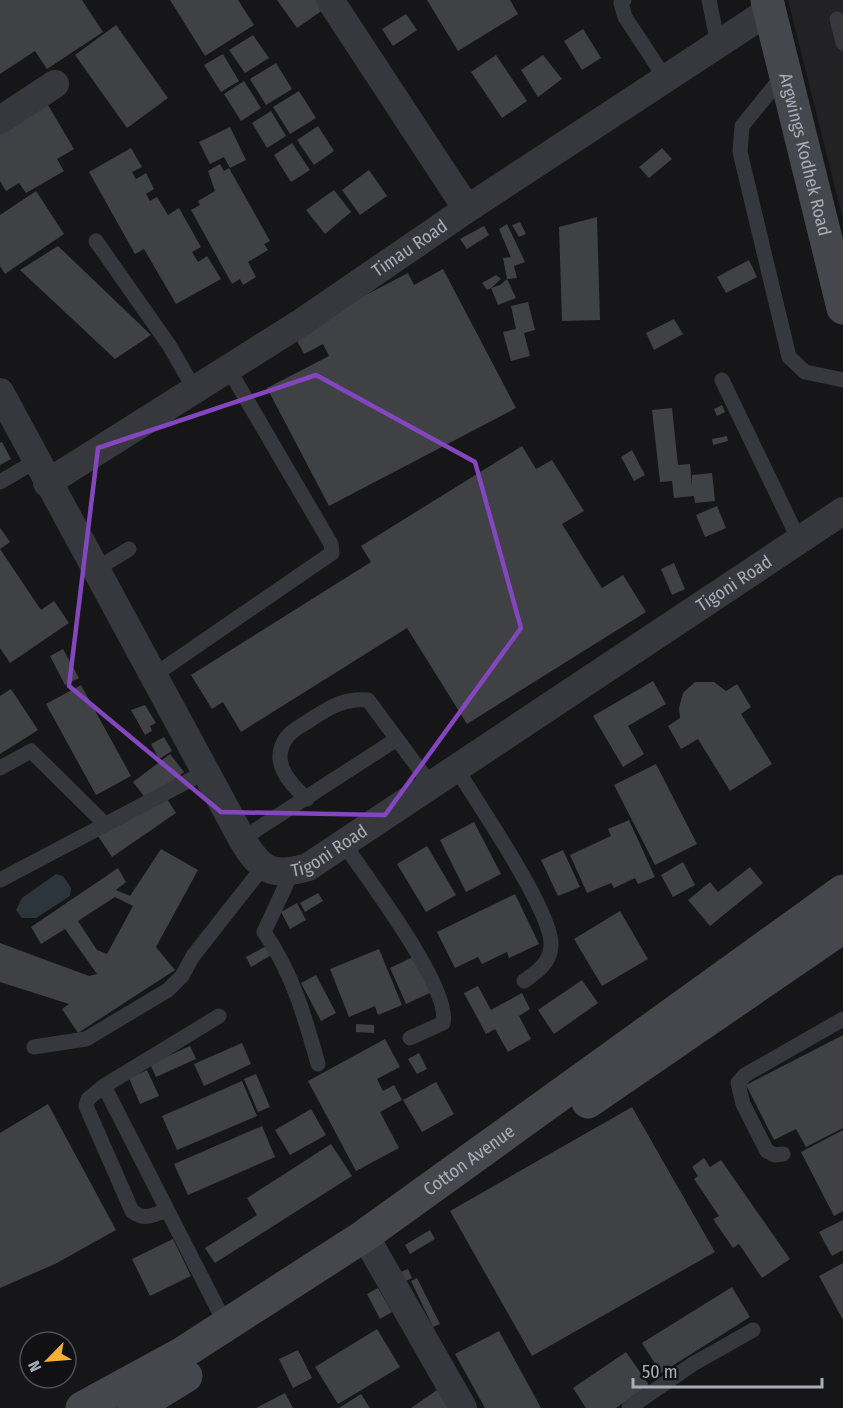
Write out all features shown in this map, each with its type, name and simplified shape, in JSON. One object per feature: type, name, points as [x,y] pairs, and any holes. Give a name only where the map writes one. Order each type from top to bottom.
[{"type":"main road","name":"Argwings Kodhek Road","points":[[769,5],[785,73],[835,240],[842,297]]},
{"type":"main road","name":"Cotton Avenue","points":[[82,1408],[146,1375],[364,1236],[843,891]]},
{"type":"main road","name":"Cotton Avenue","points":[[134,1408],[373,1250],[843,927]]},
{"type":"street","points":[[330,0],[467,209]]},
{"type":"street","name":"Timau Road","points":[[42,472],[195,390],[718,44],[769,5]]},
{"type":"street","points":[[0,120],[55,84]]},
{"type":"street","name":"Tigoni Road","points":[[0,392],[252,857],[271,871],[292,872],[308,867],[843,511]]},
{"type":"street","points":[[373,1250],[463,1408]]},
{"type":"lane","points":[[624,0],[621,3],[625,17],[665,78]]},
{"type":"lane","points":[[709,0],[718,44]]},
{"type":"lane","points":[[837,19],[843,43]]},
{"type":"lane","points":[[785,73],[742,126],[740,152],[789,357],[805,372],[843,380]]},
{"type":"lane","points":[[96,241],[169,345],[195,390]]},
{"type":"lane","points":[[153,676],[332,554],[331,544],[228,368]]},
{"type":"lane","points":[[722,380],[799,540]]},
{"type":"lane","points":[[0,482],[42,472]]},
{"type":"lane","points":[[95,570],[129,549]]},
{"type":"lane","points":[[307,799],[288,782],[280,760],[282,747],[288,735],[335,704],[351,699],[368,700],[431,785]]},
{"type":"lane","points":[[242,838],[307,799],[397,739]]},
{"type":"lane","points":[[0,768],[31,750],[105,825]]},
{"type":"lane","points":[[456,768],[514,862],[551,933],[551,949],[543,968],[524,981]]},
{"type":"lane","points":[[0,880],[205,772]]},
{"type":"lane","points":[[344,844],[430,972],[446,1012],[443,1023],[410,1038]]},
{"type":"lane","points":[[34,1047],[86,1039],[176,983],[193,956],[263,867]]},
{"type":"lane","points":[[292,872],[264,932],[280,955],[293,984],[318,1064]]},
{"type":"lane","points":[[167,1210],[147,1217],[139,1217],[132,1211],[86,1106],[88,1099],[104,1086],[219,1016]]},
{"type":"lane","points":[[783,1154],[775,1155],[767,1151],[743,1104],[738,1092],[738,1083],[745,1075],[843,1019]]},
{"type":"lane","points":[[104,1086],[226,1325]]},
{"type":"lane","points":[[628,1408],[693,1364],[753,1330]]},
{"type":"highlighted area","points":[[316,375],[475,462],[521,628],[385,815],[221,812],[69,686],[98,448]]},
{"type":"shaded area","points":[[788,0],[843,0],[843,219]]},
{"type":"shaded area","points":[[56,874],[63,876],[71,888],[70,896],[36,918],[22,918],[16,910],[22,898]]},
{"type":"building","points":[[0,0],[82,0],[103,32],[47,69],[35,51],[0,74]]},
{"type":"building","points":[[170,0],[238,0],[254,25],[205,56]]},
{"type":"building","points":[[277,0],[322,0],[327,7],[297,28]]},
{"type":"building","points":[[427,0],[510,0],[518,14],[458,51]]},
{"type":"building","points":[[406,14],[417,30],[393,46],[382,29]]},
{"type":"building","points":[[116,25],[168,98],[127,128],[75,55]]},
{"type":"building","points":[[583,29],[601,58],[582,70],[564,41]]},
{"type":"building","points":[[253,35],[269,58],[245,73],[229,50]]},
{"type":"building","points":[[223,54],[239,81],[221,92],[204,65]]},
{"type":"building","points":[[496,55],[527,101],[502,118],[471,72]]},
{"type":"building","points":[[543,55],[562,79],[538,97],[521,70]]},
{"type":"building","points":[[276,63],[292,89],[266,105],[250,79]]},
{"type":"building","points":[[244,81],[261,108],[241,121],[224,94]]},
{"type":"building","points":[[299,91],[316,118],[290,134],[273,107]]},
{"type":"building","points":[[48,105],[74,149],[57,159],[64,171],[26,193],[19,183],[6,191],[0,181],[0,134]]},
{"type":"building","points":[[271,111],[286,136],[267,148],[252,123]]},
{"type":"building","points":[[318,126],[334,151],[314,165],[297,140]]},
{"type":"building","points":[[230,127],[246,160],[230,168],[224,157],[210,164],[199,142]]},
{"type":"building","points":[[292,143],[310,170],[291,182],[274,155]]},
{"type":"building","points":[[131,148],[142,167],[132,172],[136,179],[146,173],[154,189],[146,194],[150,201],[157,197],[168,215],[179,208],[201,247],[192,252],[198,262],[207,256],[221,279],[176,304],[144,249],[135,254],[89,172]]},
{"type":"building","points":[[662,148],[672,159],[649,178],[639,167]]},
{"type":"building","points":[[220,164],[224,171],[229,168],[270,241],[264,244],[268,250],[248,262],[256,277],[243,285],[240,279],[232,284],[191,210],[200,205],[198,201],[215,191],[208,171]]},
{"type":"building","points":[[369,170],[387,196],[360,215],[342,190]]},
{"type":"building","points":[[334,190],[351,212],[325,234],[306,210]]},
{"type":"building","points":[[36,191],[64,234],[5,274],[0,266],[0,215]]},
{"type":"building","points":[[597,217],[600,320],[562,321],[559,227]]},
{"type":"building","points":[[520,222],[526,234],[519,237],[512,225]]},
{"type":"building","points":[[507,224],[525,262],[514,266],[517,278],[507,279],[503,258],[511,257],[499,229]]},
{"type":"building","points":[[484,226],[489,235],[467,249],[460,239]]},
{"type":"building","points":[[58,246],[151,335],[115,359],[20,270]]},
{"type":"building","points":[[749,260],[757,277],[726,293],[717,277]]},
{"type":"building","points":[[443,269],[516,408],[329,506],[267,388],[329,356],[323,344],[304,354],[293,333],[408,273],[414,285]]},
{"type":"building","points":[[496,275],[501,279],[487,290],[482,283]]},
{"type":"building","points":[[507,279],[516,298],[498,305],[491,288]]},
{"type":"building","points":[[528,302],[535,330],[524,333],[530,356],[511,361],[503,332],[516,329],[511,306]]},
{"type":"building","points":[[674,319],[683,334],[654,350],[646,333]]},
{"type":"building","points":[[722,405],[725,412],[717,416],[714,409]]},
{"type":"building","points":[[672,408],[678,465],[690,464],[692,487],[692,475],[712,473],[715,501],[695,503],[694,496],[674,498],[672,481],[660,482],[652,410]]},
{"type":"building","points":[[727,436],[728,441],[713,445],[712,439]]},
{"type":"building","points":[[2,442],[11,459],[0,465],[0,443]]},
{"type":"building","points":[[522,446],[536,469],[552,460],[584,511],[562,524],[602,588],[623,575],[646,612],[467,724],[407,628],[241,732],[223,702],[212,709],[191,675],[371,562],[361,546]]},
{"type":"building","points":[[632,450],[645,475],[634,481],[621,457]]},
{"type":"building","points":[[717,506],[726,528],[705,537],[696,515]]},
{"type":"building","points":[[0,528],[10,542],[0,549]]},
{"type":"building","points":[[0,549],[41,610],[54,601],[69,623],[10,663],[0,648]]},
{"type":"building","points":[[674,563],[685,589],[672,595],[661,569]]},
{"type":"building","points":[[63,649],[79,678],[65,685],[50,656]]},
{"type":"building","points":[[653,681],[666,704],[628,726],[644,754],[623,767],[593,716]]},
{"type":"building","points":[[695,682],[714,682],[726,691],[737,684],[751,707],[741,714],[772,764],[730,791],[698,739],[681,749],[668,726],[680,718],[679,708],[683,693]]},
{"type":"building","points":[[81,685],[131,776],[96,795],[46,704]]},
{"type":"building","points":[[11,689],[38,730],[0,754],[0,696]]},
{"type":"building","points":[[145,705],[156,723],[150,726],[152,731],[145,735],[131,710]]},
{"type":"building","points":[[164,737],[172,751],[159,759],[151,744]]},
{"type":"building","points":[[170,754],[184,772],[147,800],[133,782]]},
{"type":"building","points":[[656,764],[697,844],[655,865],[614,785]]},
{"type":"building","points":[[162,791],[176,813],[112,857],[98,836]]},
{"type":"building","points":[[629,820],[655,877],[638,884],[635,878],[614,888],[611,883],[587,893],[570,855],[611,836],[608,829]]},
{"type":"building","points":[[474,822],[501,874],[466,892],[440,840]]},
{"type":"building","points":[[427,846],[456,895],[426,912],[397,864]]},
{"type":"building","points":[[161,849],[198,870],[156,947],[175,970],[78,1033],[62,1009],[69,1004],[0,982],[0,943],[89,976],[97,974],[65,929],[41,944],[31,927],[118,868],[126,882],[116,890],[130,896]],"holes":[[[115,897],[133,906],[107,954],[97,950],[78,921]]]},
{"type":"building","points":[[563,850],[580,887],[558,896],[541,860]]},
{"type":"building","points":[[683,862],[695,885],[673,897],[661,875]]},
{"type":"building","points":[[750,867],[763,883],[710,926],[688,900],[710,882],[718,892]]},
{"type":"building","points":[[318,893],[323,901],[305,912],[300,903]]},
{"type":"building","points":[[515,894],[539,944],[509,958],[507,952],[482,964],[478,957],[455,968],[437,932]]},
{"type":"building","points":[[297,903],[306,920],[290,929],[281,912]]},
{"type":"building","points":[[620,911],[648,959],[602,986],[574,939]]},
{"type":"building","points":[[268,945],[273,954],[251,967],[246,957]]},
{"type":"building","points":[[379,949],[402,1005],[378,1015],[375,1006],[349,1017],[330,969]]},
{"type":"building","points":[[415,956],[432,992],[406,1004],[390,968]]},
{"type":"building","points":[[316,975],[336,1013],[321,1021],[301,983]]},
{"type":"building","points":[[582,980],[598,1003],[554,1034],[538,1010]]},
{"type":"building","points":[[478,986],[491,1010],[522,993],[530,1009],[519,1016],[531,1039],[508,1052],[495,1029],[486,1034],[464,993]]},
{"type":"building","points":[[356,1024],[374,1025],[374,1033],[356,1032]]},
{"type":"building","points":[[843,1035],[843,1128],[806,1147],[796,1129],[774,1140],[746,1085]]},
{"type":"building","points":[[385,1039],[400,1067],[377,1079],[383,1091],[394,1085],[402,1100],[380,1112],[399,1148],[356,1171],[308,1081]]},
{"type":"building","points":[[242,1043],[251,1064],[204,1086],[194,1064]]},
{"type":"building","points":[[190,1046],[196,1059],[156,1077],[150,1064]]},
{"type":"building","points":[[419,1053],[427,1069],[417,1074],[408,1059]]},
{"type":"building","points":[[147,1070],[159,1096],[140,1104],[129,1078]]},
{"type":"building","points":[[256,1074],[270,1107],[258,1112],[244,1079]]},
{"type":"building","points":[[242,1081],[257,1116],[177,1150],[162,1116]]},
{"type":"building","points":[[436,1082],[454,1114],[422,1132],[403,1100]]},
{"type":"building","points":[[48,1104],[116,1230],[55,1264],[0,1288],[0,1133]]},
{"type":"building","points":[[632,1107],[715,1252],[532,1356],[450,1211]]},
{"type":"building","points":[[311,1109],[326,1135],[290,1155],[275,1130]]},
{"type":"building","points":[[262,1126],[275,1157],[188,1195],[174,1164]]},
{"type":"building","points":[[843,1130],[843,1211],[834,1216],[801,1152]]},
{"type":"building","points":[[331,1144],[352,1176],[215,1263],[205,1248],[257,1215],[247,1198]]},
{"type":"building","points":[[704,1158],[710,1167],[721,1160],[790,1259],[762,1278],[739,1244],[733,1248],[713,1219],[719,1216],[694,1179],[698,1176],[692,1167]]},
{"type":"building","points":[[843,1220],[843,1250],[832,1256],[819,1232]]},
{"type":"building","points":[[430,1230],[435,1239],[410,1254],[405,1245]]},
{"type":"building","points":[[173,1239],[191,1276],[150,1296],[132,1259]]},
{"type":"building","points":[[843,1263],[843,1320],[819,1276]]},
{"type":"building","points":[[408,1269],[412,1278],[398,1285],[393,1275]]},
{"type":"building","points":[[417,1278],[440,1324],[433,1327],[411,1281]]},
{"type":"building","points":[[732,1287],[750,1317],[661,1373],[642,1343]]},
{"type":"building","points":[[378,1288],[392,1312],[380,1319],[367,1294]]},
{"type":"building","points":[[377,1329],[400,1367],[338,1404],[315,1367]]},
{"type":"building","points":[[499,1331],[541,1408],[485,1408],[455,1354]]},
{"type":"building","points":[[298,1350],[312,1378],[293,1388],[279,1359]]},
{"type":"building","points":[[626,1352],[649,1385],[616,1408],[586,1408],[573,1388]]},
{"type":"building","points":[[437,1390],[449,1408],[411,1408]]},
{"type":"building","points":[[285,1393],[293,1408],[256,1408]]},
{"type":"building","points":[[361,1394],[370,1408],[339,1408]]}]
